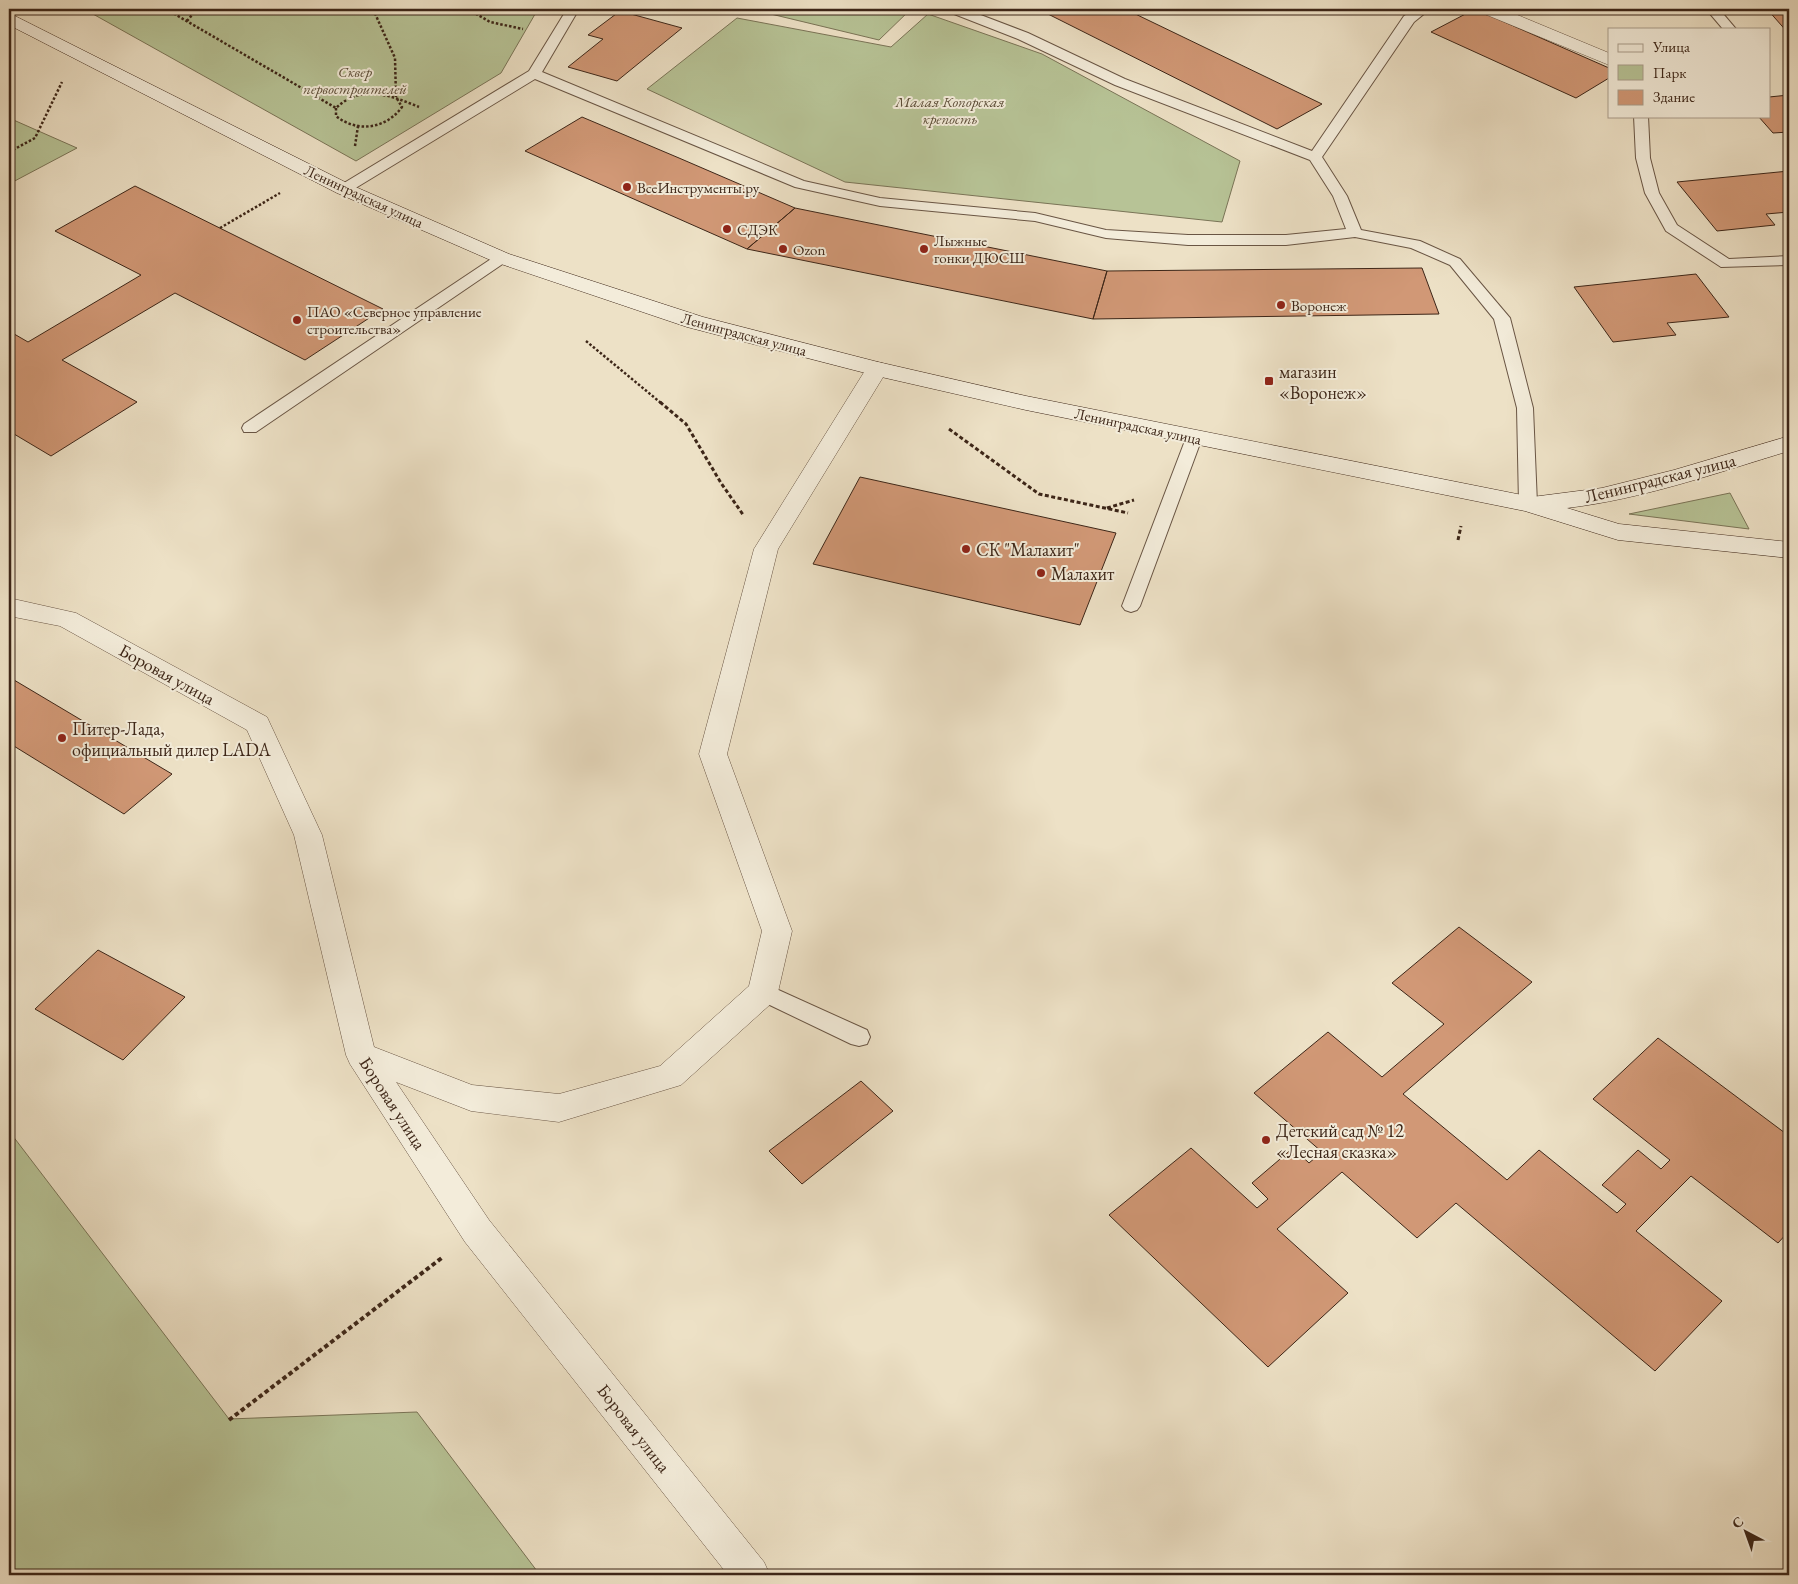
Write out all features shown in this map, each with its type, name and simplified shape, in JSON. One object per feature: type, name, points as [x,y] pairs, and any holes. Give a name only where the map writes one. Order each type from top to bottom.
[{"type":"main road","points":[[1488,9],[1608,60]]},
{"type":"main road","name":"Ленинградская улица","points":[[9,18],[344,189],[502,258],[694,322],[877,369],[1194,438],[1528,504],[1618,532],[1789,550]]},
{"type":"main road","points":[[361,1055],[471,1098],[559,1108],[670,1076],[763,992],[777,931],[713,754],[766,549],[877,369]]},
{"type":"main road","name":"Ленинградская улица","points":[[1528,504],[1602,496],[1680,476],[1789,443]]},
{"type":"main road","name":"Боровая улица","points":[[9,607],[67,619],[258,724],[308,835],[361,1055],[477,1231],[751,1575]]},
{"type":"lane","points":[[344,189],[534,74],[573,9]]},
{"type":"lane","points":[[954,9],[1023,36],[1145,92],[1315,157],[1340,196],[1355,233]]},
{"type":"lane","points":[[1315,157],[1409,19],[1424,9]]},
{"type":"lane","points":[[1712,9],[1729,28]]},
{"type":"lane","points":[[534,74],[800,184],[880,202],[1035,217],[1106,234],[1170,239],[1286,240],[1355,233],[1415,244],[1455,262],[1502,318],[1525,408],[1528,504]]},
{"type":"lane","points":[[1641,118],[1643,158],[1652,193],[1672,228],[1726,264],[1789,261]]},
{"type":"lane","points":[[250,428],[502,258]]},
{"type":"lane","points":[[1131,606],[1194,438]]},
{"type":"lane","points":[[763,992],[859,1037]]},
{"type":"path","points":[[166,9],[336,108]]},
{"type":"path","points":[[186,21],[197,9]]},
{"type":"path","points":[[336,108],[336,116],[340,121],[358,126],[376,125],[393,119],[402,107],[396,97],[395,58],[373,9]]},
{"type":"path","points":[[468,9],[490,22],[525,29]]},
{"type":"path","points":[[9,152],[35,138],[63,80]]},
{"type":"path","points":[[336,108],[352,96],[368,92],[379,92],[396,97],[421,108]]},
{"type":"path","points":[[354,152],[358,126]]},
{"type":"path","points":[[220,228],[286,190]]},
{"type":"path","points":[[586,341],[686,424],[721,483],[766,549]]},
{"type":"path","points":[[949,429],[1039,494],[1163,521]]},
{"type":"path","points":[[1458,540],[1463,520]]},
{"type":"path","points":[[229,1420],[477,1231]]},
{"type":"green space","name":"Сквер первостроителей","points":[[84,9],[538,9],[501,73],[356,161]]},
{"type":"green space","points":[[750,9],[911,9],[879,40]]},
{"type":"green space","name":"Малая Копорская крепость","points":[[928,14],[1042,54],[1240,161],[1222,222],[845,182],[647,89],[737,18],[891,47]]},
{"type":"green space","points":[[9,118],[77,148],[9,184]]},
{"type":"green space","points":[[1730,493],[1749,529],[1629,514]]},
{"type":"green space","points":[[9,1131],[229,1419],[417,1412],[540,1575],[9,1575]]},
{"type":"building","points":[[1038,9],[1125,9],[1322,104],[1277,129]]},
{"type":"building","points":[[1475,9],[1608,68],[1608,79],[1576,98],[1431,32]]},
{"type":"building","points":[[1767,9],[1789,9],[1789,34]]},
{"type":"building","points":[[620,11],[682,28],[617,81],[568,67],[603,39],[588,35]]},
{"type":"building","points":[[1789,95],[1789,132],[1773,133],[1760,118],[1770,118],[1770,97]]},
{"type":"building","points":[[582,117],[795,208],[747,249],[525,151]]},
{"type":"building","points":[[1789,171],[1789,212],[1766,214],[1775,225],[1717,231],[1677,182]]},
{"type":"building","name":"ПАО «Северное управление строительства»","points":[[135,186],[383,309],[305,360],[175,293],[62,360],[137,402],[51,456],[9,431],[9,331],[28,342],[141,275],[55,231]]},
{"type":"building","points":[[795,208],[1107,271],[1093,319],[747,249]]},
{"type":"building","points":[[1422,268],[1439,314],[1093,319],[1107,271]]},
{"type":"building","points":[[1696,274],[1729,317],[1667,323],[1676,335],[1613,342],[1574,287]]},
{"type":"building","name":"СК \"Малахит\"","points":[[860,477],[1116,533],[1080,625],[813,564]]},
{"type":"building","points":[[9,677],[172,774],[124,814],[9,743]]},
{"type":"building","points":[[1459,927],[1532,982],[1403,1094],[1507,1180],[1539,1150],[1617,1213],[1626,1204],[1602,1185],[1638,1150],[1661,1169],[1670,1160],[1593,1099],[1658,1038],[1789,1136],[1789,1231],[1778,1243],[1691,1176],[1636,1231],[1722,1301],[1655,1371],[1456,1203],[1417,1238],[1342,1172],[1277,1229],[1348,1293],[1268,1367],[1109,1215],[1191,1148],[1257,1208],[1268,1199],[1252,1183],[1293,1148],[1309,1163],[1322,1152],[1254,1093],[1328,1032],[1382,1077],[1444,1024],[1392,983]]},
{"type":"building","points":[[98,950],[185,997],[123,1060],[35,1009]]},
{"type":"building","points":[[861,1081],[893,1111],[802,1184],[769,1151]]},
{"type":"place","name":"ВсеИнструменты.ру","points":[[627,187]]},
{"type":"place","name":"СДЭК","points":[[727,229]]},
{"type":"place","name":"Ozon","points":[[783,249]]},
{"type":"place","name":"Лыжные гонки ДЮСШ","points":[[924,249]]},
{"type":"place","name":"Воронеж","points":[[1281,305]]},
{"type":"place","name":"ПАО «Северное управление строительства»","points":[[297,320]]},
{"type":"place","name":"магазин «Воронеж»","points":[[1269,381]]},
{"type":"place","name":"СК \"Малахит\"","points":[[966,549]]},
{"type":"place","name":"Малахит","points":[[1041,573]]},
{"type":"place","name":"Питер-Лада, официальный дилер LADA","points":[[62,738]]},
{"type":"place","name":"Детский сад № 12 «Лесная сказка»","points":[[1266,1140]]}]
